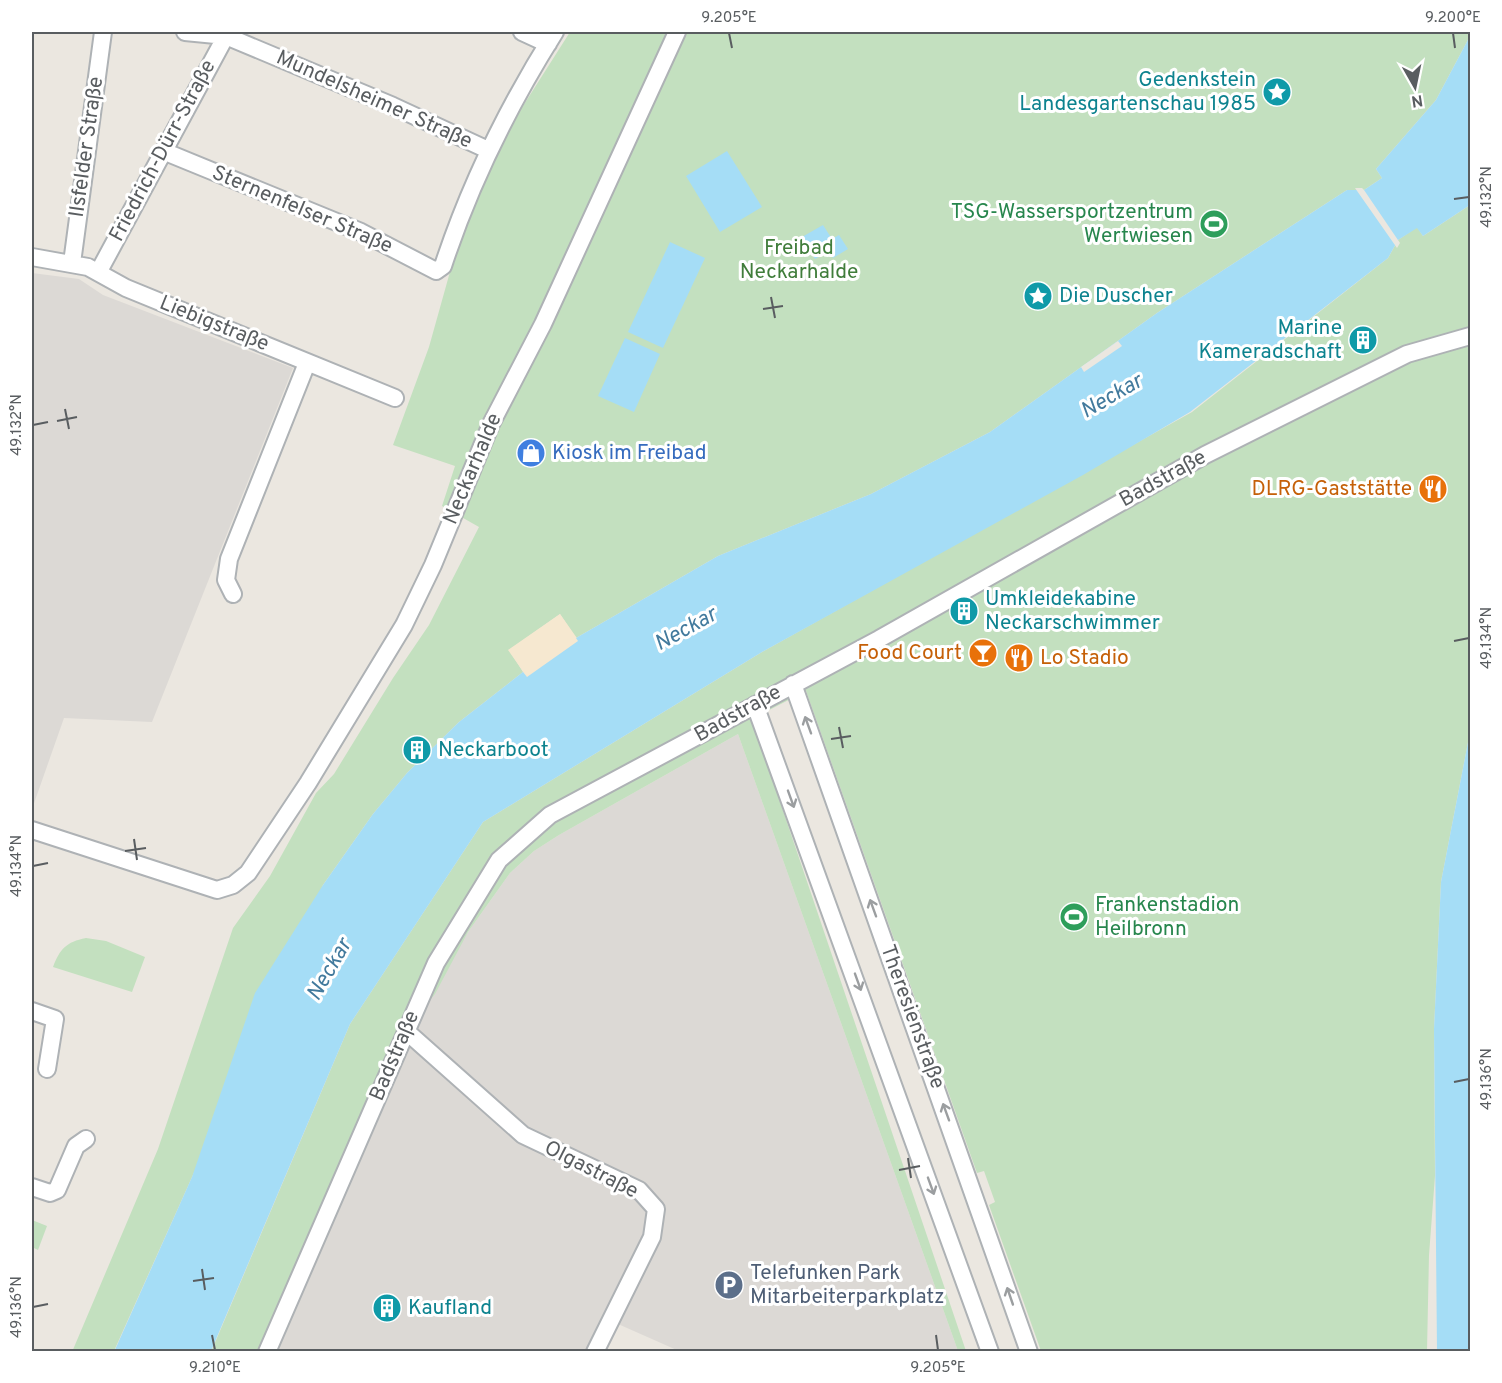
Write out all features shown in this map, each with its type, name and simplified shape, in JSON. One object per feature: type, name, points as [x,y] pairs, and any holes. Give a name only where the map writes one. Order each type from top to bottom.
[{"type":"street","name":"Ilsfelder Straße","points":[[72,262],[103,32]]},
{"type":"street","name":"Mundelsheimer Straße","points":[[185,32],[227,34],[374,97],[488,150]]},
{"type":"street","points":[[488,150],[551,38],[522,32]]},
{"type":"street","name":"Neckarhalde","points":[[32,830],[217,890],[233,885],[248,873],[309,783],[404,625],[433,565],[491,424],[543,324],[677,32]]},
{"type":"street","name":"Friedrich-Dürr-Straße","points":[[99,271],[227,34]]},
{"type":"street","name":"Sternenfelser Straße","points":[[163,151],[337,221],[433,271],[440,270],[462,210],[488,150]]},
{"type":"street","name":"Liebigstraße","points":[[32,257],[72,262],[99,271],[126,288],[396,398]]},
{"type":"street","name":"Badstraße","points":[[267,1352],[436,963],[499,860],[524,836],[550,816],[1205,455],[1407,354],[1470,336]]},
{"type":"street","points":[[233,594],[226,580],[229,559],[306,363]]},
{"type":"street","name":"Theresienstraße","points":[[793,684],[1029,1352]]},
{"type":"street","name":"Theresienstraße","points":[[755,705],[990,1352]]},
{"type":"street","points":[[32,1011],[55,1018],[47,1069]]},
{"type":"street","name":"Olgastraße","points":[[406,1031],[523,1135],[639,1190],[656,1209],[652,1237],[595,1352]]},
{"type":"street","points":[[32,1187],[50,1193],[57,1190],[76,1146],[86,1139]]},
{"type":"shaded area","points":[[32,273],[79,279],[103,295],[293,368],[152,722],[64,718],[32,809]]},
{"type":"shaded area","points":[[738,734],[958,1351],[679,1351],[618,1324],[603,1351],[259,1352],[397,1041],[468,932],[510,873],[534,851],[559,835]]},
{"type":"green space","name":"Freibad Neckarhalde","points":[[570,32],[1470,32],[1470,36],[1436,100],[1376,169],[1382,178],[1364,190],[1347,190],[1157,313],[990,432],[871,494],[718,556],[576,638],[560,614],[509,650],[523,672],[459,722],[407,773],[373,814],[323,885],[114,1351],[72,1352],[158,1149],[233,928],[270,876],[316,793],[334,774],[393,678],[429,625],[479,527],[442,506],[455,466],[393,445],[429,347],[460,236],[502,139]]},
{"type":"green space","points":[[1470,205],[1470,732],[1441,882],[1434,1029],[1435,1176],[1429,1255],[1427,1351],[1041,1351],[989,1205],[995,1202],[984,1171],[977,1173],[806,691],[752,719],[966,1351],[958,1351],[738,734],[559,835],[534,851],[510,873],[468,932],[435,994],[397,1041],[259,1351],[211,1352],[350,1024],[483,822],[762,652],[1192,412],[1388,258],[1398,240],[1417,227],[1423,236]]},
{"type":"green space","points":[[86,938],[106,941],[145,957],[132,992],[53,967],[58,955],[65,947]]},
{"type":"green space","points":[[32,1220],[47,1226],[38,1250],[32,1247]]},
{"type":"sand","points":[[560,614],[579,641],[527,677],[508,650]]},
{"type":"water","name":"Neckar","points":[[1470,36],[1470,205],[1423,236],[1417,228],[1398,240],[1388,258],[1190,412],[1083,475],[762,652],[483,822],[350,1024],[211,1351],[114,1352],[192,1177],[255,993],[323,885],[373,814],[407,773],[459,722],[523,672],[527,677],[578,641],[576,638],[718,556],[871,494],[990,432],[1157,313],[1347,190],[1364,190],[1382,178],[1376,169],[1436,100]]},
{"type":"water","points":[[727,151],[762,207],[720,232],[686,176]]},
{"type":"water","points":[[823,225],[832,239],[839,235],[848,249],[833,258],[829,251],[815,259],[802,237]]},
{"type":"water","points":[[670,242],[705,258],[663,348],[628,332]]},
{"type":"water","points":[[625,338],[660,354],[634,412],[598,396]]},
{"type":"water","points":[[1470,732],[1470,1351],[1437,1351],[1434,1029],[1441,882]]},
{"type":"pier","points":[[1355,188],[1364,190],[1400,243],[1397,248]]},
{"type":"pier","points":[[1118,341],[1122,346],[1084,372],[1081,367]]},
{"type":"place","name":"Gedenkstein Landesgartenschau 1985","points":[[1277,92]]},
{"type":"place","name":"TSG-Wassersportzentrum Wertwiesen","points":[[1214,224]]},
{"type":"place","name":"Die Duscher","points":[[1038,296]]},
{"type":"place","name":"Marine Kameradschaft","points":[[1363,340]]},
{"type":"place","name":"Kiosk im Freibad","points":[[531,453]]},
{"type":"place","name":"DLRG-Gaststätte","points":[[1433,489]]},
{"type":"place","name":"Umkleidekabine Neckarschwimmer","points":[[964,611]]},
{"type":"place","name":"Food Court","points":[[983,653]]},
{"type":"place","name":"Lo Stadio","points":[[1019,658]]},
{"type":"place","name":"Neckarboot","points":[[417,750]]},
{"type":"place","name":"Frankenstadion Heilbronn","points":[[1074,917]]},
{"type":"place","name":"Telefunken Park Mitarbeiterparkplatz","points":[[729,1285]]},
{"type":"place","name":"Kaufland","points":[[387,1308]]}]
